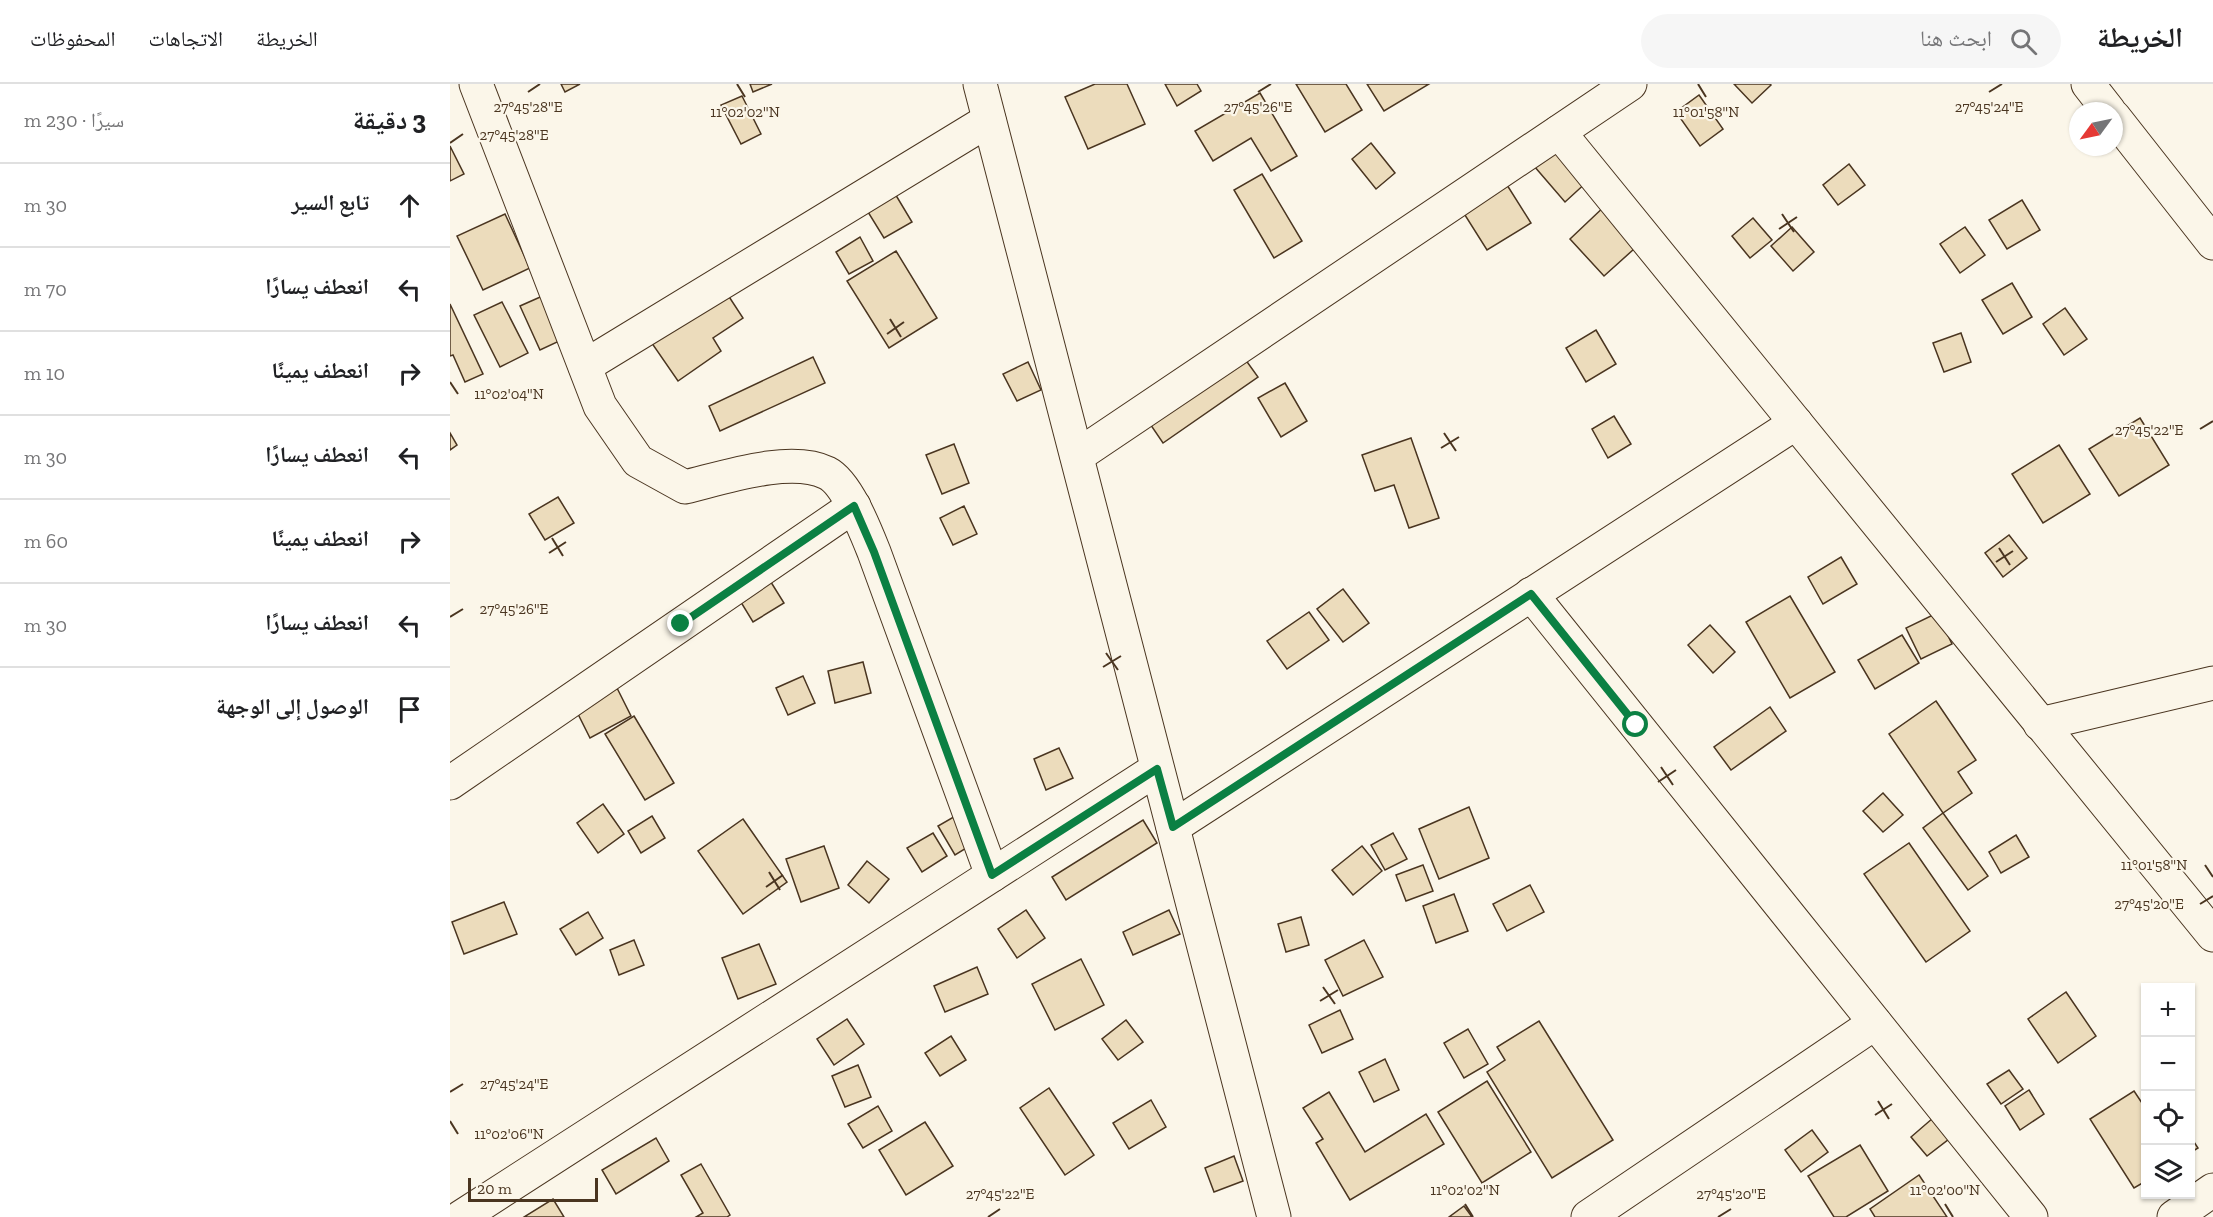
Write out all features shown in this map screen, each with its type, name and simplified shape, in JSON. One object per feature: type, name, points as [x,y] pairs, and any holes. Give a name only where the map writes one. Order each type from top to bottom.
[{"type":"street","points":[[476,84],[600,406],[638,461],[685,487],[765,469],[798,467],[828,473],[854,506],[874,552],[992,875]]},
{"type":"street","points":[[980,84],[1274,1217]]},
{"type":"street","points":[[1077,456],[1630,84]]},
{"type":"street","points":[[2088,84],[2102,102]]},
{"type":"street","points":[[585,366],[989,120]]},
{"type":"street","points":[[2123,128],[2213,243]]},
{"type":"street","points":[[1559,132],[2213,935]]},
{"type":"street","points":[[1173,827],[1796,423]]},
{"type":"street","points":[[450,783],[854,506]]},
{"type":"street","points":[[1531,594],[2031,1217]]},
{"type":"street","points":[[2040,724],[2213,683]]},
{"type":"street","points":[[461,1217],[1157,769]]},
{"type":"street","points":[[1588,1217],[1875,1023]]},
{"type":"street","points":[[2174,1217],[2213,1190]]},
{"type":"building","points":[[561,84],[580,84],[565,92]]},
{"type":"building","points":[[750,84],[772,84],[753,92]]},
{"type":"building","points":[[1095,84],[1127,84],[1145,124],[1088,149],[1065,97]]},
{"type":"building","points":[[1165,84],[1197,84],[1201,91],[1177,106]]},
{"type":"building","points":[[1296,84],[1346,84],[1362,110],[1325,132]]},
{"type":"building","points":[[1367,84],[1429,84],[1384,111]]},
{"type":"building","points":[[1734,84],[1770,84],[1771,85],[1752,103]]},
{"type":"building","points":[[1260,93],[1297,156],[1271,171],[1251,138],[1213,161],[1195,131]]},
{"type":"building","points":[[1699,95],[1723,129],[1700,146],[1676,112]]},
{"type":"building","points":[[742,96],[761,134],[741,144],[721,105]]},
{"type":"building","points":[[1552,138],[1589,180],[1565,202],[1528,159]]},
{"type":"building","points":[[1371,143],[1395,173],[1376,189],[1352,159]]},
{"type":"building","points":[[450,146],[464,174],[450,181]]},
{"type":"building","points":[[1849,164],[1865,185],[1838,205],[1823,185]]},
{"type":"building","points":[[1262,174],[1302,241],[1274,258],[1234,190]]},
{"type":"building","points":[[1502,177],[1531,223],[1487,250],[1458,204]]},
{"type":"building","points":[[888,182],[912,222],[884,238],[860,199]]},
{"type":"building","points":[[2022,200],[2040,230],[2007,249],[1989,220]]},
{"type":"building","points":[[1609,202],[1644,240],[1604,276],[1570,239]]},
{"type":"building","points":[[505,214],[530,268],[483,290],[457,236]]},
{"type":"building","points":[[1753,218],[1772,240],[1750,258],[1732,236]]},
{"type":"building","points":[[1792,227],[1814,252],[1793,271],[1771,246]]},
{"type":"building","points":[[1965,227],[1985,255],[1960,273],[1940,244]]},
{"type":"building","points":[[860,237],[873,261],[849,274],[836,252]]},
{"type":"building","points":[[896,251],[937,318],[889,348],[847,281]]},
{"type":"building","points":[[2012,283],[2032,317],[2003,334],[1982,300]]},
{"type":"building","points":[[724,289],[743,318],[713,338],[721,351],[678,381],[649,339]]},
{"type":"building","points":[[547,294],[568,337],[540,350],[520,306]]},
{"type":"building","points":[[502,302],[528,353],[500,367],[474,315]]},
{"type":"building","points":[[450,304],[483,374],[465,382],[453,355],[450,356]]},
{"type":"building","points":[[2065,308],[2087,339],[2064,355],[2043,324]]},
{"type":"building","points":[[1596,330],[1616,364],[1586,382],[1566,348]]},
{"type":"building","points":[[1961,333],[1971,362],[1944,372],[1933,343]]},
{"type":"building","points":[[1240,352],[1258,377],[1163,443],[1146,418]]},
{"type":"building","points":[[813,357],[825,383],[720,431],[709,406]]},
{"type":"building","points":[[1028,362],[1041,390],[1017,401],[1003,374]]},
{"type":"building","points":[[1285,383],[1307,421],[1281,437],[1258,398]]},
{"type":"building","points":[[1614,416],[1631,444],[1608,458],[1592,429]]},
{"type":"building","points":[[2140,418],[2169,465],[2119,496],[2089,449]]},
{"type":"building","points":[[450,433],[457,445],[450,450]]},
{"type":"building","points":[[1411,438],[1439,518],[1409,528],[1394,485],[1375,491],[1362,455]]},
{"type":"building","points":[[954,444],[969,483],[942,494],[926,455]]},
{"type":"building","points":[[2059,445],[2090,494],[2043,523],[2012,474]]},
{"type":"building","points":[[558,497],[574,523],[545,540],[529,514]]},
{"type":"building","points":[[964,506],[977,534],[953,545],[940,518]]},
{"type":"building","points":[[2009,535],[2027,558],[2003,577],[1985,553]]},
{"type":"building","points":[[1841,557],[1857,584],[1823,604],[1808,577]]},
{"type":"building","points":[[769,579],[784,603],[753,622],[739,599]]},
{"type":"building","points":[[1343,589],[1369,623],[1343,642],[1317,609]]},
{"type":"building","points":[[1790,596],[1835,672],[1790,698],[1746,622]]},
{"type":"building","points":[[1309,612],[1329,640],[1287,669],[1267,641]]},
{"type":"building","points":[[1937,613],[1952,644],[1921,659],[1906,628]]},
{"type":"building","points":[[1710,625],[1735,652],[1713,673],[1688,645]]},
{"type":"building","points":[[1902,635],[1919,663],[1875,689],[1858,660]]},
{"type":"building","points":[[863,662],[871,693],[835,703],[828,671]]},
{"type":"building","points":[[803,676],[815,703],[788,715],[776,688]]},
{"type":"building","points":[[617,688],[631,716],[590,738],[576,710]]},
{"type":"building","points":[[1936,701],[1976,760],[1958,772],[1972,793],[1943,813],[1889,734]]},
{"type":"building","points":[[1770,707],[1786,731],[1731,770],[1714,747]]},
{"type":"building","points":[[634,716],[674,783],[645,800],[605,734]]},
{"type":"building","points":[[1059,748],[1073,778],[1046,790],[1034,759]]},
{"type":"building","points":[[1883,793],[1903,815],[1883,832],[1863,811]]},
{"type":"building","points":[[603,804],[624,834],[598,853],[577,823]]},
{"type":"building","points":[[1469,807],[1489,858],[1439,879],[1419,829]]},
{"type":"building","points":[[964,811],[981,839],[955,855],[938,826]]},
{"type":"building","points":[[1943,813],[1988,876],[1968,890],[1923,828]]},
{"type":"building","points":[[652,816],[665,838],[641,853],[628,831]]},
{"type":"building","points":[[743,819],[787,882],[743,914],[698,851]]},
{"type":"building","points":[[1143,820],[1157,843],[1066,900],[1052,877]]},
{"type":"building","points":[[933,833],[947,856],[922,872],[907,848]]},
{"type":"building","points":[[1393,833],[1407,859],[1385,870],[1371,845]]},
{"type":"building","points":[[2016,835],[2029,857],[2001,873],[1989,852]]},
{"type":"building","points":[[1909,843],[1970,931],[1926,962],[1864,874]]},
{"type":"building","points":[[824,846],[839,888],[801,902],[786,859]]},
{"type":"building","points":[[1362,846],[1382,871],[1353,895],[1332,870]]},
{"type":"building","points":[[867,861],[889,879],[869,903],[848,885]]},
{"type":"building","points":[[1423,865],[1433,891],[1406,901],[1396,875]]},
{"type":"building","points":[[1530,885],[1544,912],[1507,931],[1493,904]]},
{"type":"building","points":[[1454,894],[1468,931],[1436,943],[1423,906]]},
{"type":"building","points":[[504,902],[517,934],[464,954],[452,922]]},
{"type":"building","points":[[1026,910],[1045,938],[1017,958],[998,929]]},
{"type":"building","points":[[1169,910],[1180,934],[1133,955],[1123,932]]},
{"type":"building","points":[[588,912],[603,938],[576,955],[560,929]]},
{"type":"building","points":[[1301,917],[1309,945],[1286,952],[1278,924]]},
{"type":"building","points":[[634,940],[644,965],[619,975],[610,950]]},
{"type":"building","points":[[1364,940],[1383,977],[1343,996],[1325,960]]},
{"type":"building","points":[[759,944],[776,984],[738,999],[722,958]]},
{"type":"building","points":[[1081,959],[1104,1005],[1055,1030],[1032,984]]},
{"type":"building","points":[[977,967],[988,994],[945,1012],[934,986]]},
{"type":"building","points":[[2066,992],[2096,1036],[2058,1063],[2028,1019]]},
{"type":"building","points":[[1340,1010],[1353,1039],[1322,1053],[1309,1025]]},
{"type":"building","points":[[847,1019],[864,1044],[834,1065],[817,1039]]},
{"type":"building","points":[[1126,1020],[1143,1042],[1118,1060],[1102,1039]]},
{"type":"building","points":[[1539,1021],[1613,1140],[1552,1178],[1487,1072],[1505,1060],[1497,1047]]},
{"type":"building","points":[[1468,1029],[1488,1064],[1464,1078],[1444,1043]]},
{"type":"building","points":[[951,1036],[966,1060],[940,1076],[925,1053]]},
{"type":"building","points":[[1385,1059],[1399,1090],[1374,1102],[1359,1072]]},
{"type":"building","points":[[858,1065],[871,1097],[845,1107],[832,1076]]},
{"type":"building","points":[[2009,1070],[2023,1089],[2001,1104],[1987,1084]]},
{"type":"building","points":[[1487,1081],[1531,1152],[1482,1183],[1438,1112]]},
{"type":"building","points":[[1049,1088],[1094,1155],[1065,1175],[1020,1108]]},
{"type":"building","points":[[2029,1090],[2044,1114],[2020,1130],[2005,1106]]},
{"type":"building","points":[[2134,1091],[2141,1102],[2141,1184],[2134,1188],[2090,1119]]},
{"type":"building","points":[[1329,1092],[1365,1152],[1426,1114],[1444,1144],[1350,1200],[1316,1143],[1323,1139],[1303,1108]]},
{"type":"building","points":[[1151,1100],[1166,1127],[1129,1149],[1113,1123]]},
{"type":"building","points":[[878,1106],[892,1131],[863,1148],[848,1124]]},
{"type":"building","points":[[1933,1118],[1949,1139],[1927,1156],[1911,1137]]},
{"type":"building","points":[[925,1122],[953,1166],[906,1195],[879,1150]]},
{"type":"building","points":[[1812,1130],[1828,1152],[1801,1172],[1785,1150]]},
{"type":"building","points":[[656,1138],[669,1161],[616,1194],[602,1170]]},
{"type":"building","points":[[1860,1145],[1888,1191],[1846,1217],[1834,1217],[1808,1176]]},
{"type":"building","points":[[1234,1156],[1243,1181],[1214,1192],[1205,1168]]},
{"type":"building","points":[[701,1164],[730,1215],[727,1217],[696,1217],[703,1213],[681,1175]]},
{"type":"building","points":[[1919,1175],[1947,1217],[1875,1217],[1870,1209]]},
{"type":"building","points":[[553,1199],[564,1217],[524,1217]]},
{"type":"building","points":[[1464,1206],[1472,1217],[1449,1217]]},
{"type":"route","points":[[681,624],[854,506],[874,552],[992,875],[1157,769],[1173,827],[1531,594],[1636,725]]}]
